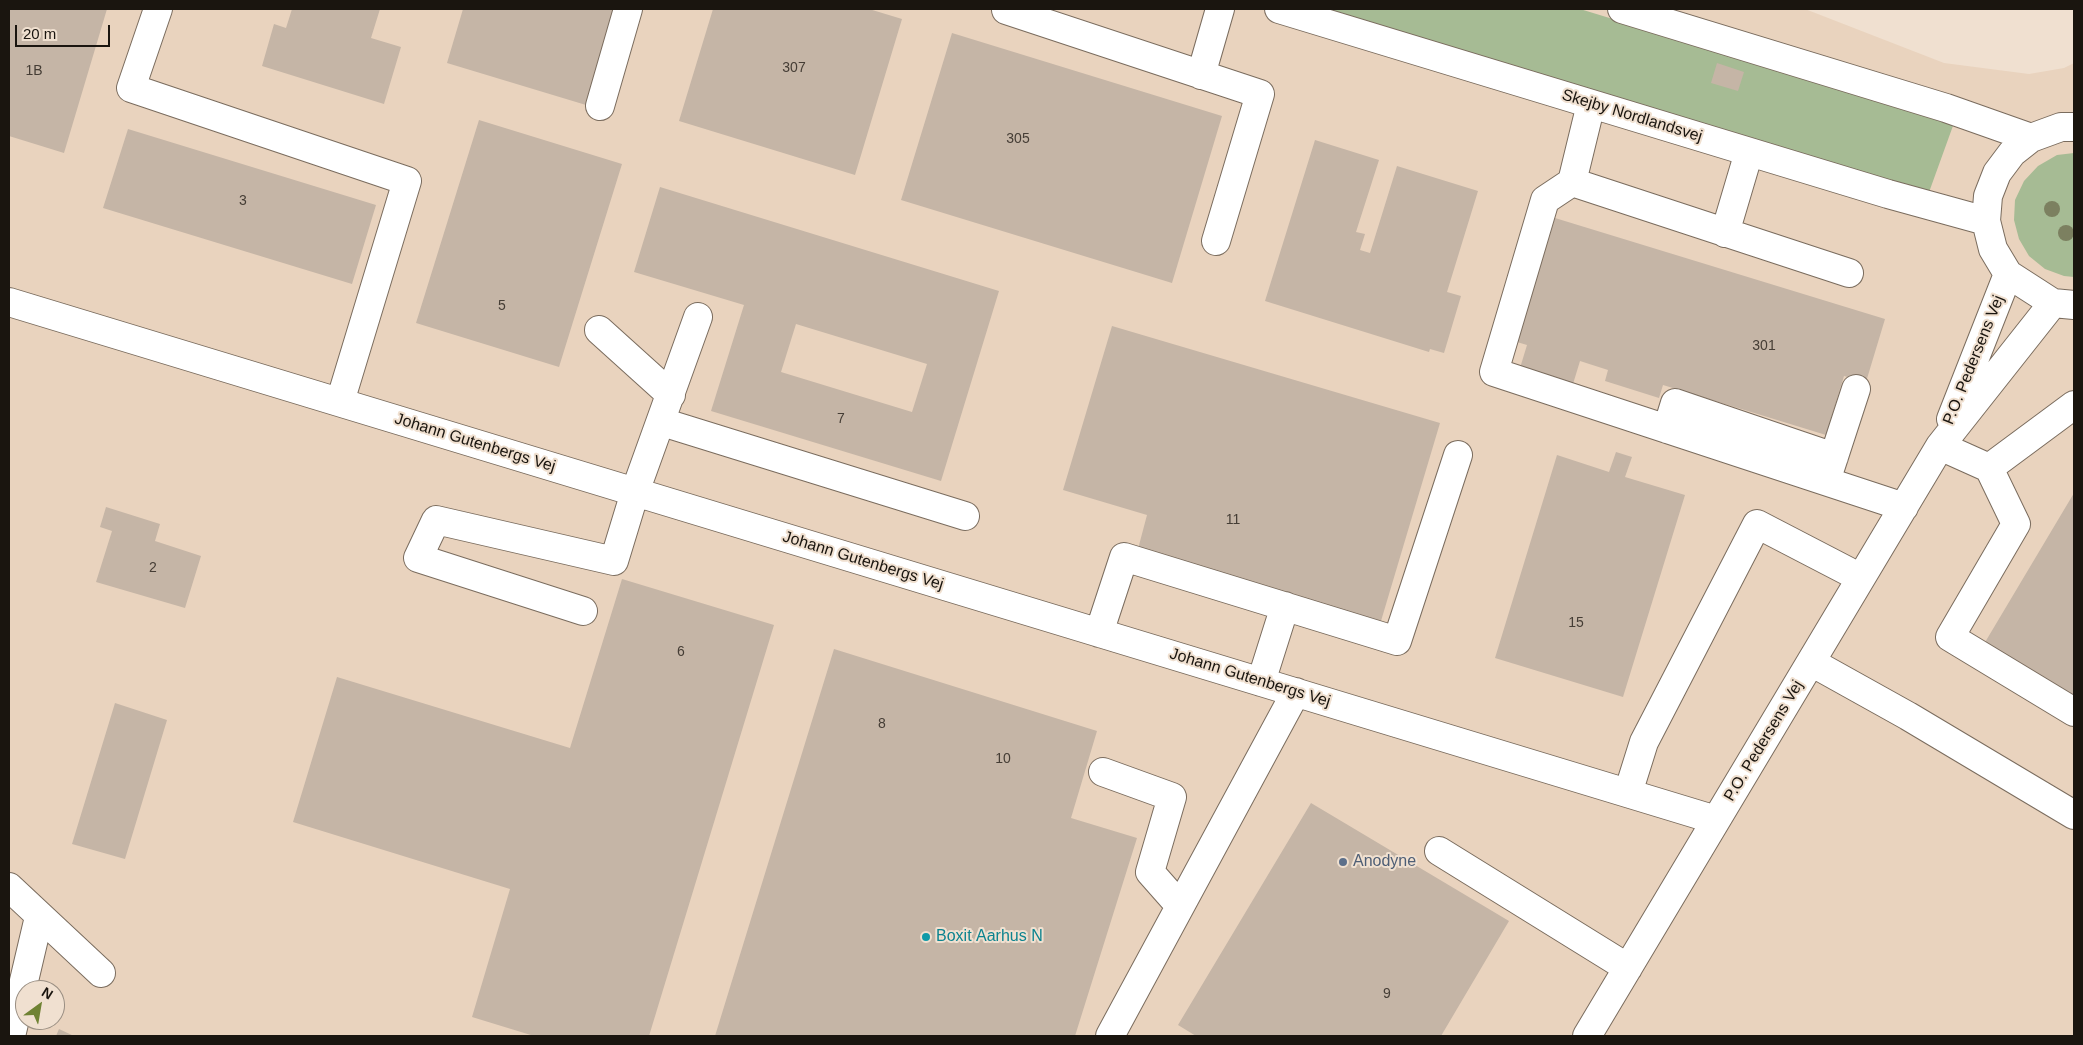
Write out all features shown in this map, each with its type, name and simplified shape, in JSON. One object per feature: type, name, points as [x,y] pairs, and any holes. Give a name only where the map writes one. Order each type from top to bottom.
[{"type":"street","points":[[158,9],[131,88],[407,180],[340,402]]},
{"type":"street","points":[[600,106],[628,9]]},
{"type":"street","points":[[1200,74],[1220,9]]},
{"type":"street","name":"Skejby Nordlandsvej","points":[[1279,9],[1888,194],[1986,221]]},
{"type":"street","points":[[1622,9],[1946,108],[2031,138]]},
{"type":"street","points":[[1006,10],[1260,94],[1216,241]]},
{"type":"street","points":[[1591,104],[1572,182],[1545,200],[1494,372],[1667,429],[1675,403],[1830,469],[1904,507]]},
{"type":"street","points":[[2064,304],[2008,274],[1993,249],[1986,221],[1988,196],[1997,173],[2012,153],[2031,138],[2061,127],[2074,127]]},
{"type":"street","points":[[1725,233],[1749,152]]},
{"type":"street","points":[[1572,182],[1849,273]]},
{"type":"street","name":"P.O. Pedersens Vej","points":[[1587,1036],[1940,446],[2008,274]]},
{"type":"street","name":"Johann Gutenbergs Vej","points":[[9,302],[1716,820]]},
{"type":"street","name":"P.O. Pedersens Vej","points":[[1940,446],[2064,304]]},
{"type":"street","points":[[583,611],[418,558],[436,520],[614,560],[698,317]]},
{"type":"street","points":[[599,330],[671,395]]},
{"type":"street","points":[[1830,469],[1856,389]]},
{"type":"street","points":[[1989,468],[2074,405]]},
{"type":"street","points":[[662,422],[965,516]]},
{"type":"street","points":[[1940,446],[1989,468],[2016,524],[1950,637],[2074,712]]},
{"type":"street","points":[[1099,632],[1124,557],[1397,641],[1458,455]]},
{"type":"street","points":[[1628,794],[1644,742],[1757,524],[1862,578]]},
{"type":"street","points":[[1261,682],[1285,606]]},
{"type":"street","points":[[1811,662],[1908,716],[2074,815]]},
{"type":"street","points":[[1110,1036],[1296,692]]},
{"type":"street","points":[[1103,772],[1172,796],[1150,872],[1180,906]]},
{"type":"street","points":[[1439,851],[1628,968]]},
{"type":"street","points":[[9,888],[38,917],[101,973]]},
{"type":"street","points":[[12,1036],[38,917]]},
{"type":"shaded area","points":[[9,9],[1805,9],[1944,63],[2029,74],[2064,68],[2074,63],[2074,1036],[9,1036]]},
{"type":"green space","points":[[1315,9],[1580,9],[1954,123],[1928,195]]},
{"type":"green space","points":[[2074,153],[2074,277],[2064,276],[2045,269],[2029,256],[2019,239],[2014,220],[2015,200],[2024,181],[2038,166],[2057,155]]},
{"type":"building","points":[[9,9],[107,9],[64,153],[9,136]]},
{"type":"building","points":[[292,9],[380,9],[371,38],[401,47],[384,104],[262,66],[274,24],[286,28]]},
{"type":"building","points":[[463,9],[616,9],[586,105],[447,63]]},
{"type":"building","points":[[713,9],[869,9],[902,19],[855,175],[679,121]]},
{"type":"building","points":[[952,33],[1222,116],[1172,283],[901,200]]},
{"type":"building","points":[[1717,63],[1744,72],[1738,91],[1711,83]]},
{"type":"building","points":[[479,120],[622,164],[559,367],[416,323]]},
{"type":"building","points":[[128,129],[376,205],[352,284],[103,208]]},
{"type":"building","points":[[1315,140],[1379,160],[1356,232],[1365,234],[1360,250],[1370,253],[1397,166],[1478,191],[1447,292],[1461,296],[1444,353],[1430,349],[1429,352],[1265,301]]},
{"type":"building","points":[[660,187],[999,291],[941,481],[711,411],[744,305],[634,272]],"holes":[[[796,324],[927,364],[912,412],[781,372]]]},
{"type":"building","points":[[1555,218],[1885,319],[1866,382],[1844,376],[1826,435],[1663,385],[1659,398],[1605,381],[1608,370],[1580,361],[1573,384],[1520,368],[1527,345],[1517,342]]},
{"type":"building","points":[[1112,326],[1440,423],[1381,621],[1138,549],[1147,515],[1063,490]]},
{"type":"building","points":[[1616,452],[1632,457],[1625,477],[1685,495],[1623,697],[1495,658],[1557,455],[1609,472]]},
{"type":"building","points":[[2074,493],[2074,697],[1984,644]]},
{"type":"building","points":[[106,507],[160,524],[155,541],[201,556],[185,608],[96,582],[112,531],[100,527]]},
{"type":"building","points":[[622,579],[774,625],[649,1036],[534,1036],[472,1017],[510,889],[293,822],[337,677],[570,748]]},
{"type":"building","name":"Boxit Aarhus N","points":[[834,649],[1097,731],[1071,818],[1137,838],[1075,1036],[715,1036]]},
{"type":"building","points":[[115,703],[167,720],[125,859],[72,844]]},
{"type":"building","name":"Anodyne","points":[[1311,803],[1509,921],[1441,1036],[1196,1036],[1178,1025]]},
{"type":"building","points":[[59,1030],[61,1030],[74,1036],[56,1036]]},
{"type":"place","name":"Anodyne","points":[[1343,862]]},
{"type":"place","name":"Boxit Aarhus N","points":[[926,937]]}]
